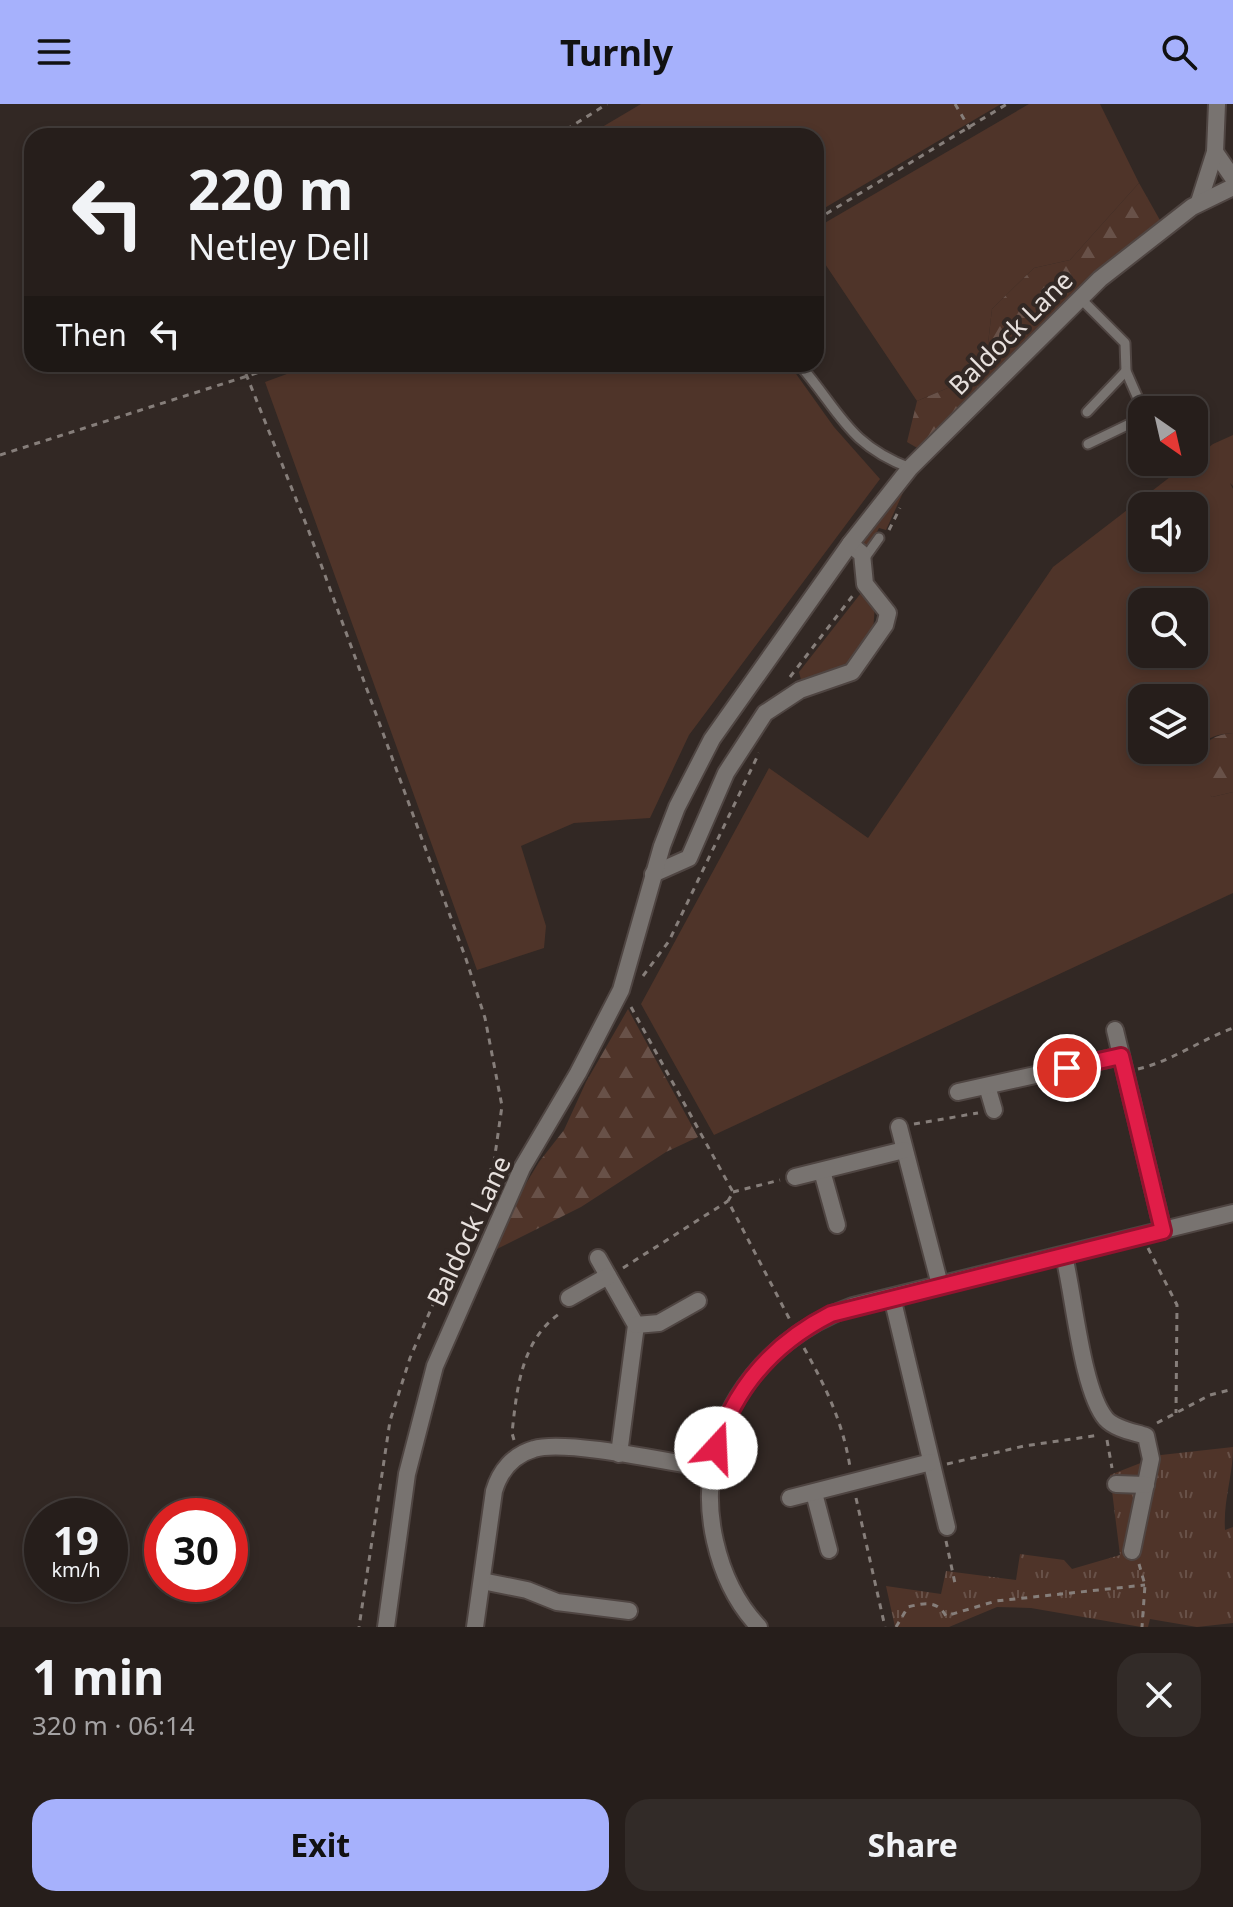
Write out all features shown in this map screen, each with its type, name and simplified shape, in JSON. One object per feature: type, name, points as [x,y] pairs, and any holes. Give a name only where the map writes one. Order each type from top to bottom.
[{"type":"street","points":[[1199,202],[1215,152],[1217,104]]},
{"type":"street","points":[[1215,152],[1233,178]]},
{"type":"street","name":"Baldock Lane","points":[[386,1627],[407,1474],[435,1366],[522,1168],[578,1073],[621,990],[653,874],[677,807],[712,739],[850,544],[910,468],[1080,298],[1199,202],[1233,187]]},
{"type":"street","points":[[653,874],[689,858],[726,773],[756,725],[776,704],[800,690],[842,677],[858,665],[889,618],[865,584],[864,559],[850,544]]},
{"type":"street","points":[[1115,1030],[1163,1231]]},
{"type":"street","points":[[958,1092],[1121,1056]]},
{"type":"street","points":[[987,1086],[994,1110]]},
{"type":"street","points":[[899,1127],[940,1285]]},
{"type":"street","points":[[795,1177],[904,1150]]},
{"type":"street","points":[[822,1171],[837,1225]]},
{"type":"street","points":[[759,1627],[737,1597],[718,1551],[711,1523],[712,1469],[723,1423],[734,1401],[764,1361],[797,1334],[831,1314],[1233,1213]]},
{"type":"street","points":[[1064,1256],[1083,1353],[1100,1410],[1110,1423],[1146,1436],[1151,1459],[1132,1551]]},
{"type":"street","points":[[598,1258],[636,1325],[619,1454]]},
{"type":"street","points":[[569,1298],[608,1276]]},
{"type":"street","points":[[892,1297],[947,1527]]},
{"type":"street","points":[[636,1325],[659,1323],[698,1301]]},
{"type":"street","points":[[475,1627],[494,1491],[502,1472],[521,1454],[556,1446],[712,1469]]},
{"type":"street","points":[[790,1498],[931,1462]]},
{"type":"street","points":[[1116,1484],[1146,1485]]},
{"type":"street","points":[[814,1493],[829,1550]]},
{"type":"street","points":[[482,1581],[527,1590],[557,1602],[629,1611]]},
{"type":"lane","points":[[1080,298],[1121,335],[1127,347],[1126,371],[1137,396]]},
{"type":"lane","points":[[1087,412],[1126,371]]},
{"type":"lane","points":[[805,372],[860,442],[879,456],[910,468]]},
{"type":"lane","points":[[1088,444],[1128,425]]},
{"type":"lane","points":[[864,559],[881,539]]},
{"type":"path","points":[[569,128],[607,104]]},
{"type":"path","points":[[955,104],[970,129]]},
{"type":"path","points":[[824,215],[1007,104]]},
{"type":"path","points":[[0,455],[254,372]]},
{"type":"path","points":[[246,374],[308,529],[337,616],[466,959],[489,1032],[502,1106],[494,1162],[410,1358],[390,1421],[359,1627]]},
{"type":"path","points":[[881,539],[905,499]]},
{"type":"path","points":[[776,704],[787,681],[841,609],[865,584]]},
{"type":"path","points":[[641,978],[669,941],[760,752]]},
{"type":"path","points":[[621,1015],[629,1003],[733,1192]]},
{"type":"path","points":[[1125,1073],[1163,1063],[1204,1039],[1233,1028]]},
{"type":"path","points":[[899,1127],[994,1110]]},
{"type":"path","points":[[608,1276],[728,1201],[733,1192],[795,1177]]},
{"type":"path","points":[[728,1201],[830,1395],[845,1433],[885,1627]]},
{"type":"path","points":[[1144,1236],[1177,1305],[1176,1413]]},
{"type":"path","points":[[521,1454],[512,1433],[518,1373],[541,1330],[562,1312],[569,1298]]},
{"type":"path","points":[[1146,1436],[1156,1424],[1176,1413],[1210,1395],[1233,1389]]},
{"type":"path","points":[[931,1462],[947,1464],[1103,1434],[1116,1484]]},
{"type":"path","points":[[947,1527],[944,1532],[956,1588]]},
{"type":"path","points":[[1132,1551],[1145,1585],[1142,1627]]},
{"type":"path","points":[[896,1627],[908,1607],[927,1602],[941,1607],[946,1616],[996,1601],[1145,1585]]},
{"type":"green space","points":[[641,104],[1001,104],[824,208],[824,128],[600,128]]},
{"type":"green space","points":[[1029,104],[1100,104],[1139,183],[1070,260],[1034,268],[992,309],[987,353],[955,385],[917,401],[824,262],[824,223]]},
{"type":"green space","points":[[1139,183],[1161,222],[1088,280],[919,449],[907,442],[917,401],[955,385],[987,353],[992,309],[1034,268],[1070,260]]},
{"type":"green space","points":[[292,372],[795,372],[834,427],[880,479],[689,735],[650,818],[574,823],[521,846],[546,926],[544,948],[477,970],[265,382]]},
{"type":"green space","points":[[1233,435],[1233,486],[1230,483],[1233,489],[1233,733],[1208,740],[1208,684],[1128,684],[1128,764],[1197,764],[1212,797],[1233,792],[1233,893],[714,1135],[641,1004],[769,768],[868,838],[1053,567],[1128,509],[1128,572],[1208,572],[1208,492],[1151,492],[1171,476],[1208,476],[1208,448]]},
{"type":"green space","points":[[907,484],[886,530],[879,528],[869,547],[865,548],[863,539]]},
{"type":"green space","points":[[861,593],[875,606],[873,631],[849,668],[802,684],[799,672]]},
{"type":"green space","points":[[1233,733],[1233,792],[1212,797],[1198,781],[1197,764],[1208,764],[1208,742]]},
{"type":"green space","points":[[628,1009],[698,1137],[666,1152],[581,1207],[495,1250],[516,1200],[539,1162],[564,1130],[586,1082]]},
{"type":"green space","points":[[1233,1447],[1225,1530],[1233,1527],[1233,1623],[1197,1627],[1150,1619],[1148,1627],[1141,1627],[1031,1608],[997,1607],[949,1627],[895,1627],[886,1586],[941,1594],[946,1571],[1016,1580],[1020,1554],[1064,1560],[1072,1569],[1120,1555],[1110,1475],[1161,1455]]},
{"type":"route","points":[[716,1448],[723,1423],[734,1401],[764,1361],[797,1334],[831,1314],[853,1306],[1163,1231],[1121,1056],[1067,1068]]}]
